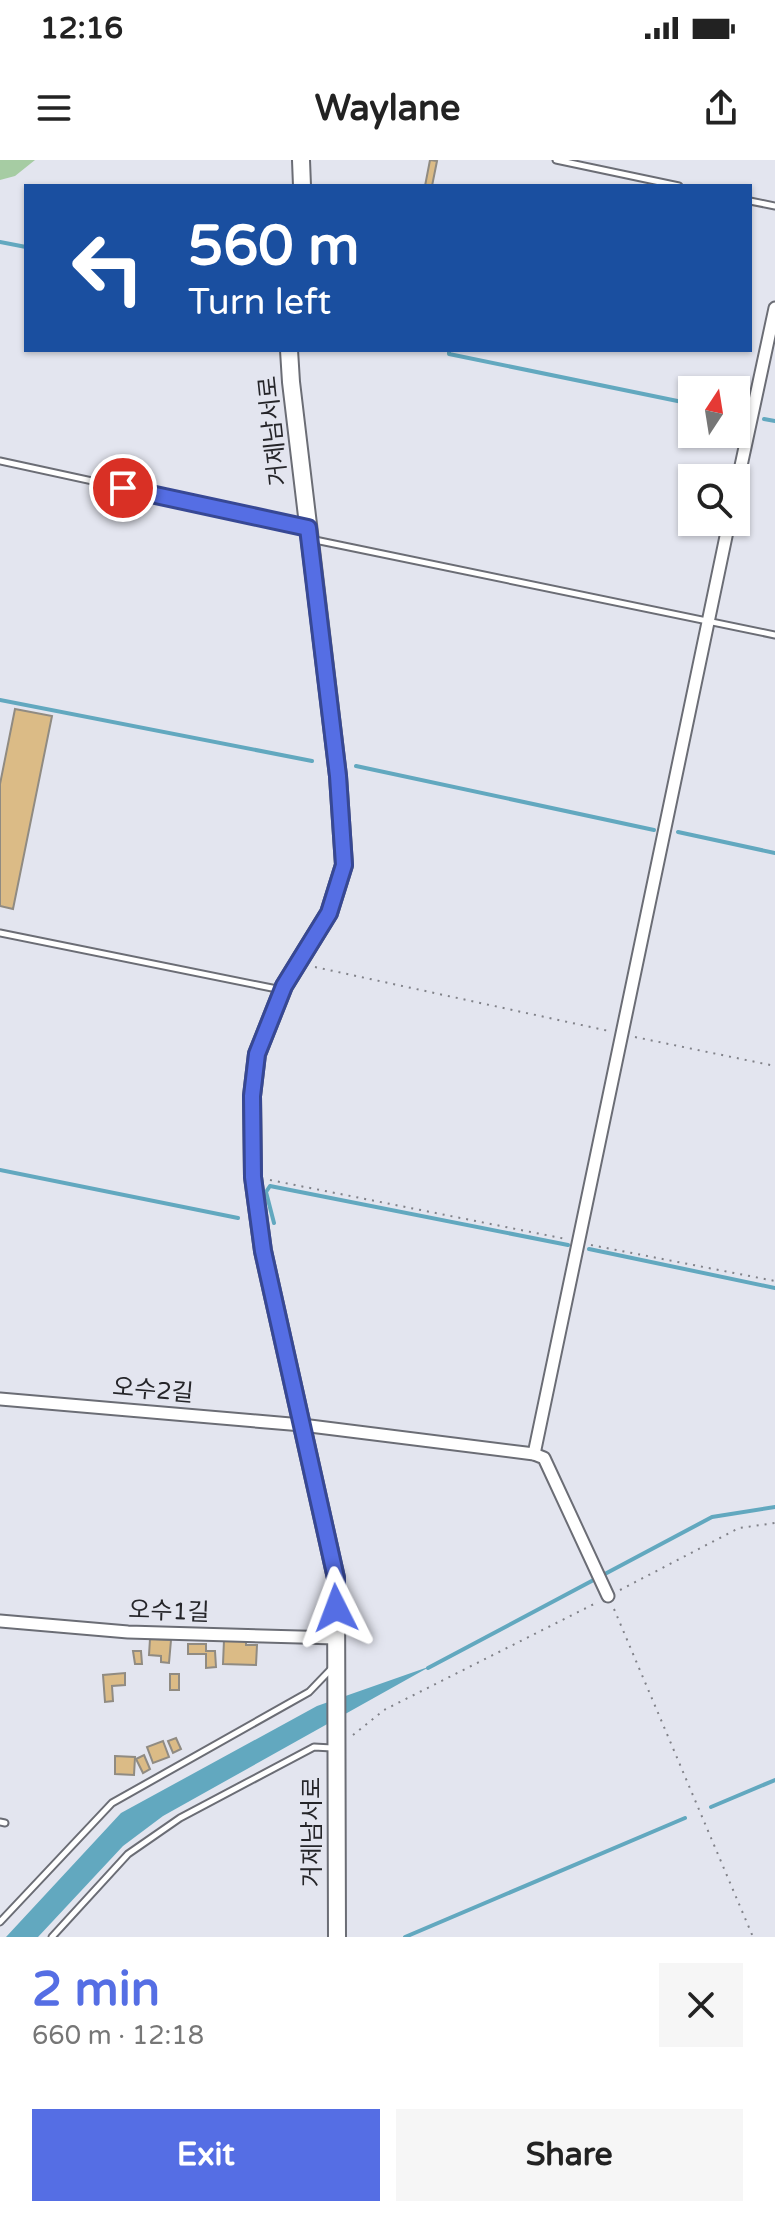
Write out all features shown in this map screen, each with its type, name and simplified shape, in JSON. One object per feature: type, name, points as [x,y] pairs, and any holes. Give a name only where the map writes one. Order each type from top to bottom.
[{"type":"main road","points":[[301,160],[302,184]]},
{"type":"main road","name":"거제남서로","points":[[289,352],[338,776],[344,865],[329,913],[282,990],[257,1054],[252,1096],[253,1177],[261,1242],[336,1578],[337,1937]]},
{"type":"street","points":[[741,464],[775,308]]},
{"type":"street","points":[[608,1596],[544,1458],[534,1454],[726,536]]},
{"type":"street","name":"오수2길","points":[[0,1399],[302,1425],[534,1454]]},
{"type":"street","name":"오수1길","points":[[0,1621],[128,1632],[336,1638]]},
{"type":"lane","points":[[556,160],[670,184]]},
{"type":"lane","points":[[752,201],[775,206]]},
{"type":"lane","points":[[0,461],[309,534],[775,635]]},
{"type":"lane","points":[[0,933],[282,990]]},
{"type":"lane","points":[[0,1922],[112,1803],[309,1692],[336,1670]]},
{"type":"lane","points":[[52,1937],[128,1854],[180,1818],[314,1747],[337,1748]]},
{"type":"path","points":[[298,964],[775,1066]]},
{"type":"path","points":[[253,1177],[775,1281]]},
{"type":"path","points":[[337,1748],[384,1710],[739,1528],[775,1523]]},
{"type":"path","points":[[608,1596],[753,1937]]},
{"type":"green space","points":[[0,160],[35,160],[15,176],[0,180]]},
{"type":"water","points":[[431,1666],[163,1816],[123,1846],[38,1937],[6,1937],[121,1813],[317,1706]]},
{"type":"building","points":[[430,160],[437,161],[432,184],[425,184]]},
{"type":"building","points":[[15,709],[52,716],[13,909],[0,906],[0,784]]},
{"type":"building","points":[[150,1639],[171,1640],[169,1663],[161,1662],[161,1656],[149,1655]]},
{"type":"building","points":[[224,1640],[257,1645],[256,1665],[223,1664]]},
{"type":"building","points":[[188,1644],[206,1644],[206,1651],[215,1651],[216,1667],[206,1668],[206,1654],[188,1654]]},
{"type":"building","points":[[133,1651],[141,1651],[142,1664],[135,1664]]},
{"type":"building","points":[[125,1673],[125,1685],[112,1686],[113,1701],[105,1702],[103,1675]]},
{"type":"building","points":[[170,1674],[179,1674],[179,1690],[170,1690]]},
{"type":"building","points":[[176,1738],[181,1749],[173,1753],[168,1741]]},
{"type":"building","points":[[163,1741],[169,1757],[153,1763],[147,1747]]},
{"type":"building","points":[[144,1755],[150,1769],[143,1773],[136,1759]]},
{"type":"building","points":[[115,1756],[135,1757],[134,1775],[115,1774]]},
{"type":"waterway","points":[[0,242],[24,247]]},
{"type":"waterway","points":[[449,352],[678,401]]},
{"type":"waterway","points":[[764,419],[775,421]]},
{"type":"waterway","points":[[0,700],[312,761]]},
{"type":"waterway","points":[[356,766],[654,830]]},
{"type":"waterway","points":[[678,832],[775,853]]},
{"type":"waterway","points":[[0,1170],[238,1218]]},
{"type":"waterway","points":[[274,1223],[266,1192],[270,1186],[568,1245]]},
{"type":"waterway","points":[[589,1249],[775,1288]]},
{"type":"waterway","points":[[428,1668],[712,1517],[775,1507]]},
{"type":"waterway","points":[[711,1807],[775,1780]]},
{"type":"waterway","points":[[405,1937],[685,1818]]},
{"type":"route","points":[[123,488],[308,528],[338,776],[344,865],[329,913],[284,986],[257,1054],[252,1096],[253,1177],[263,1251],[336,1578],[336,1608]]}]
